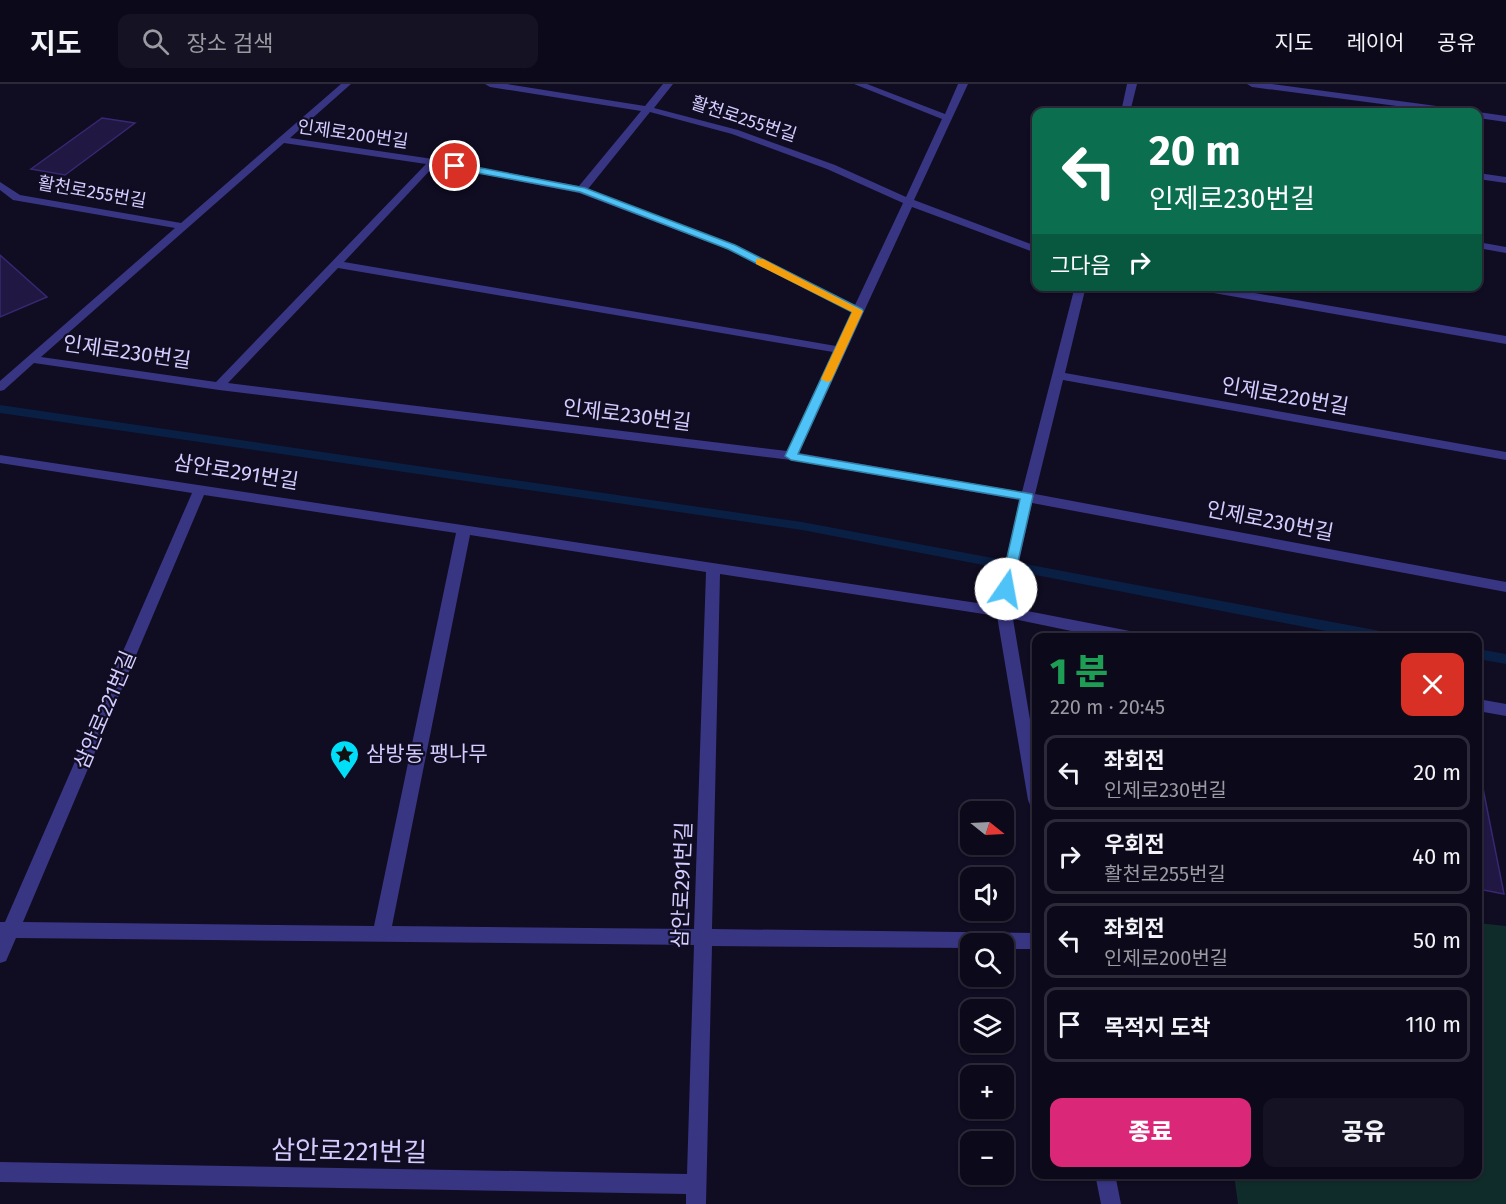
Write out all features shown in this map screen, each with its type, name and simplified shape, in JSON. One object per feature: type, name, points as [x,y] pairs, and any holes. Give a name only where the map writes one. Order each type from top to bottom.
[{"type":"street","name":"인제로200번길","points":[[1,385],[346,84]]},
{"type":"street","name":"활천로255번길","points":[[490,84],[648,109],[735,132],[831,167],[909,201],[1032,248]]},
{"type":"street","points":[[582,190],[668,84]]},
{"type":"street","points":[[858,84],[947,118]]},
{"type":"street","points":[[791,456],[963,84]]},
{"type":"street","points":[[1126,108],[1132,84]]},
{"type":"street","points":[[1252,84],[1429,108]]},
{"type":"street","points":[[1482,116],[1506,119]]},
{"type":"street","name":"인제로200번길","points":[[282,140],[434,162],[582,190],[731,247],[858,311]]},
{"type":"street","points":[[219,386],[434,162]]},
{"type":"street","points":[[1482,177],[1506,180]]},
{"type":"street","name":"활천로255번길","points":[[0,184],[17,198],[183,226]]},
{"type":"street","points":[[1482,246],[1506,250]]},
{"type":"street","points":[[336,264],[840,350]]},
{"type":"street","points":[[1032,776],[1004,612],[1006,589],[1022,515],[1080,291]]},
{"type":"street","points":[[1220,291],[1506,340]]},
{"type":"street","name":"인제로230번길","points":[[30,359],[219,386],[791,456],[1027,496],[1506,587]]},
{"type":"street","name":"인제로220번길","points":[[1058,375],[1506,456]]},
{"type":"street","name":"삼안로291번길","points":[[0,459],[1004,612],[1110,633]]},
{"type":"street","name":"삼안로221번길","points":[[0,954],[5,930],[200,489]]},
{"type":"street","points":[[381,934],[465,530]]},
{"type":"street","name":"삼안로291번길","points":[[696,1194],[713,567]]},
{"type":"street","points":[[1482,706],[1506,710]]},
{"type":"street","points":[[5,930],[1032,941]]},
{"type":"street","name":"삼안로221번길","points":[[0,1172],[696,1194]]},
{"type":"street","points":[[1106,1179],[1111,1204]]},
{"type":"green space","points":[[1482,923],[1506,926],[1506,1204],[1238,1204],[1235,1179],[1482,1179]]},
{"type":"building","points":[[102,118],[135,123],[65,175],[31,169]]},
{"type":"building","points":[[0,255],[47,297],[0,317]]},
{"type":"building","points":[[1482,783],[1504,894],[1482,890]]},
{"type":"waterway","points":[[0,409],[802,526],[1365,633]]},
{"type":"waterway","points":[[1482,655],[1506,659]]},
{"type":"slow traffic","points":[[760,261],[858,311],[827,379]]},
{"type":"place","name":"삼방동 팽나무","points":[[345,780]]},
{"type":"route","points":[[455,166],[582,190],[731,247],[858,311],[791,456],[1027,496],[1006,589]]}]
